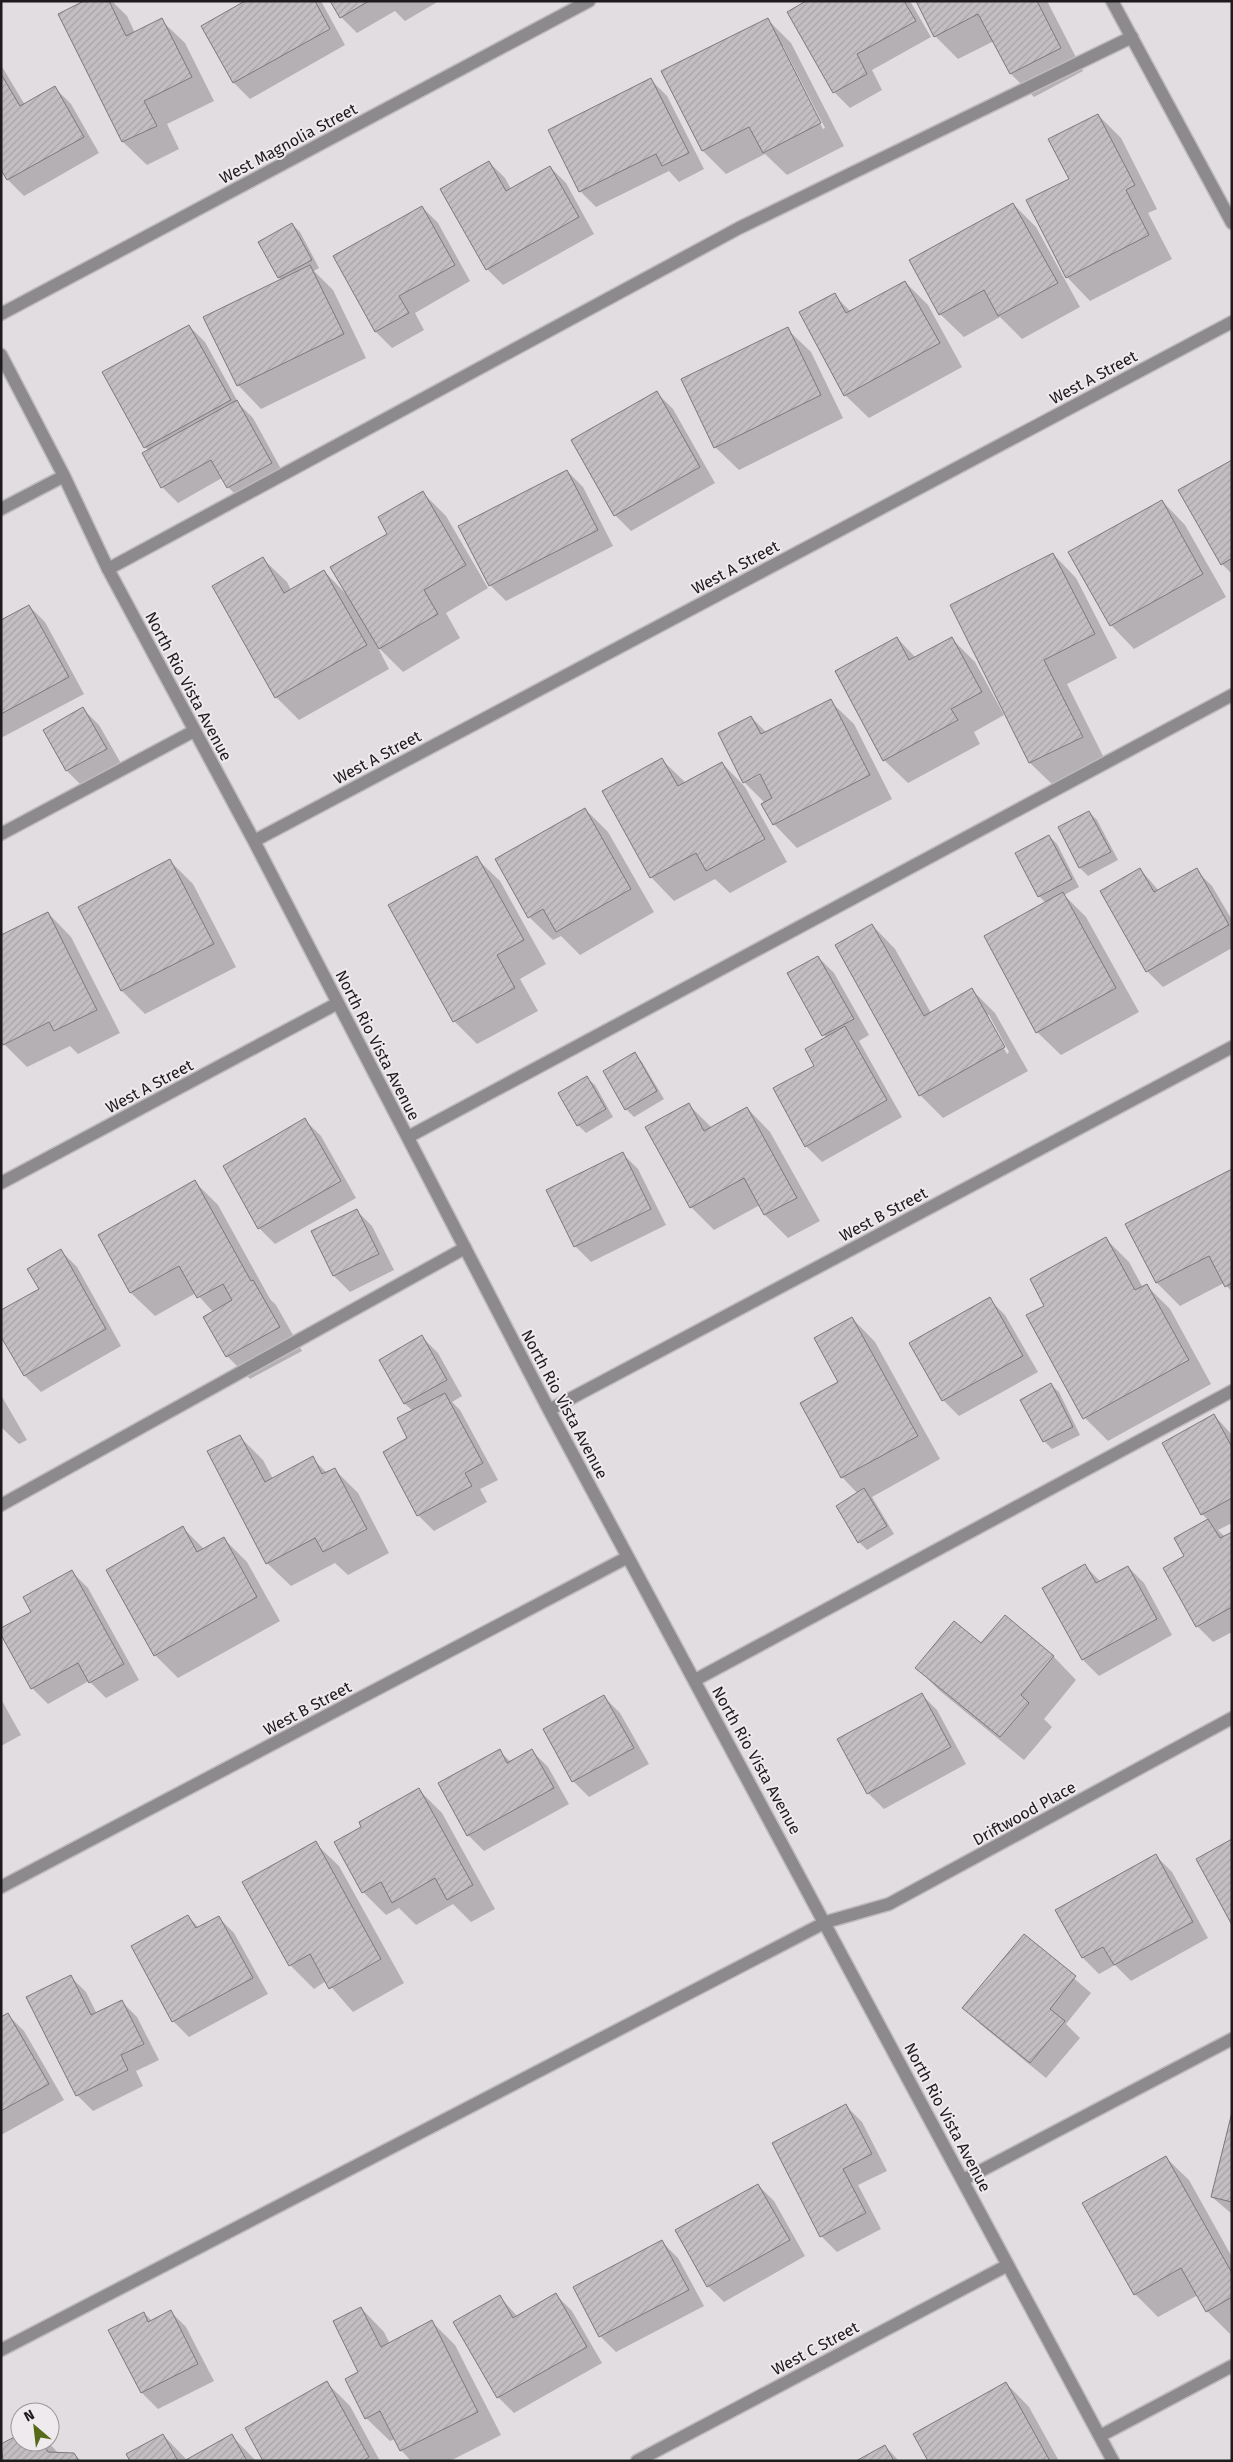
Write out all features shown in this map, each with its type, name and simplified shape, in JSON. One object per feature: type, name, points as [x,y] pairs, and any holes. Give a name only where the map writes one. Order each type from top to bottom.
[{"type":"street","name":"West Magnolia Street","points":[[1,314],[589,1]]},
{"type":"street","points":[[1112,1],[1232,223]]},
{"type":"street","points":[[108,569],[739,228],[1132,37]]},
{"type":"street","name":"West A Street","points":[[254,840],[1232,322]]},
{"type":"street","name":"North Rio Vista Avenue","points":[[1,355],[64,476],[108,569],[254,840],[549,1410],[826,1922],[1113,2461]]},
{"type":"street","points":[[1,508],[64,476]]},
{"type":"street","points":[[408,1137],[1232,696]]},
{"type":"street","points":[[1,834],[194,730]]},
{"type":"street","name":"West A Street","points":[[1,1183],[338,1003]]},
{"type":"street","name":"West B Street","points":[[549,1410],[1232,1047]]},
{"type":"street","points":[[1,1505],[465,1248]]},
{"type":"street","points":[[694,1680],[1232,1391]]},
{"type":"street","name":"West B Street","points":[[1,1887],[628,1557]]},
{"type":"street","name":"Driftwood Place","points":[[1,2350],[826,1922],[889,1904],[1232,1718]]},
{"type":"street","points":[[963,2180],[1232,2039]]},
{"type":"street","name":"West C Street","points":[[637,2461],[1008,2265]]},
{"type":"street","points":[[1100,2436],[1232,2366]]},
{"type":"building","points":[[84,1],[109,1],[126,36],[162,18],[192,77],[144,101],[157,126],[122,142],[58,14]]},
{"type":"building","points":[[245,1],[315,1],[330,29],[233,83],[201,26]]},
{"type":"building","points":[[330,1],[369,1],[340,18]]},
{"type":"building","points":[[806,1],[904,1],[916,21],[857,54],[867,74],[833,93],[787,12]]},
{"type":"building","points":[[916,1],[1037,1],[1061,48],[1010,74],[978,14],[934,37]]},
{"type":"building","points":[[768,18],[821,123],[763,153],[749,127],[702,151],[661,71]]},
{"type":"building","points":[[1,74],[20,106],[55,86],[84,137],[7,180],[1,170]]},
{"type":"building","points":[[651,78],[689,153],[662,166],[656,154],[579,192],[548,130]]},
{"type":"building","points":[[1098,114],[1135,185],[1126,190],[1149,235],[1066,278],[1026,200],[1069,179],[1048,139]]},
{"type":"building","points":[[489,161],[506,191],[550,166],[579,217],[486,270],[440,189]]},
{"type":"building","points":[[1013,203],[1058,283],[998,316],[984,290],[939,315],[909,260]]},
{"type":"building","points":[[422,206],[455,265],[399,296],[409,313],[375,332],[333,256]]},
{"type":"building","points":[[292,223],[312,260],[278,278],[258,242]]},
{"type":"building","points":[[310,265],[344,334],[237,386],[203,317]]},
{"type":"building","points":[[905,281],[940,343],[844,396],[799,312],[835,293],[846,313]]},
{"type":"building","points":[[189,325],[231,400],[144,448],[102,372]]},
{"type":"building","points":[[788,327],[821,395],[714,448],[681,379]]},
{"type":"building","points":[[657,391],[700,467],[614,516],[571,440]]},
{"type":"building","points":[[237,400],[272,463],[227,488],[211,460],[161,488],[142,453]]},
{"type":"building","points":[[1232,460],[1232,558],[1221,565],[1178,490]]},
{"type":"building","points":[[567,470],[598,530],[489,586],[458,526]]},
{"type":"building","points":[[423,491],[466,565],[424,590],[438,614],[379,649],[330,567],[387,534],[378,517]]},
{"type":"building","points":[[1162,500],[1203,574],[1110,626],[1068,552]]},
{"type":"building","points":[[1053,553],[1095,634],[1044,660],[1083,737],[1029,763],[950,605]]},
{"type":"building","points":[[263,557],[284,593],[324,570],[367,645],[275,698],[212,586]]},
{"type":"building","points":[[29,605],[69,677],[1,714],[1,620]]},
{"type":"building","points":[[897,637],[909,660],[952,637],[982,692],[951,709],[958,720],[883,761],[835,671]]},
{"type":"building","points":[[831,699],[870,775],[773,825],[761,804],[772,798],[760,774],[743,783],[718,733],[751,716],[761,734]]},
{"type":"building","points":[[83,707],[107,749],[66,771],[43,730]]},
{"type":"building","points":[[662,758],[678,786],[722,762],[765,839],[706,871],[696,853],[650,878],[602,791]]},
{"type":"building","points":[[585,808],[631,889],[556,932],[543,909],[528,918],[495,859]]},
{"type":"building","points":[[1089,811],[1111,852],[1079,868],[1058,827]]},
{"type":"building","points":[[1049,835],[1072,879],[1038,897],[1015,853]]},
{"type":"building","points":[[477,856],[524,940],[497,955],[515,988],[453,1022],[388,905]]},
{"type":"building","points":[[170,859],[214,944],[121,991],[78,907]]},
{"type":"building","points":[[1140,868],[1154,892],[1197,868],[1229,925],[1146,972],[1100,891]]},
{"type":"building","points":[[1063,892],[1116,988],[1036,1033],[984,936]]},
{"type":"building","points":[[48,912],[97,1010],[54,1031],[49,1022],[3,1045],[1,1041],[1,935]]},
{"type":"building","points":[[872,924],[924,1016],[972,988],[1005,1047],[919,1096],[835,945]]},
{"type":"building","points":[[818,956],[854,1019],[822,1036],[787,973]]},
{"type":"building","points":[[845,1026],[887,1100],[805,1147],[773,1088],[814,1066],[805,1049]]},
{"type":"building","points":[[635,1052],[657,1091],[625,1110],[603,1071]]},
{"type":"building","points":[[587,1076],[606,1109],[577,1126],[558,1093]]},
{"type":"building","points":[[689,1103],[704,1131],[747,1107],[797,1198],[764,1215],[744,1178],[690,1208],[645,1127]]},
{"type":"building","points":[[305,1118],[341,1181],[258,1229],[223,1166]]},
{"type":"building","points":[[623,1152],[651,1209],[574,1247],[546,1190]]},
{"type":"building","points":[[1232,1169],[1232,1283],[1225,1287],[1209,1256],[1156,1283],[1125,1224]]},
{"type":"building","points":[[195,1180],[251,1281],[253,1280],[280,1327],[226,1357],[203,1317],[232,1300],[223,1284],[197,1298],[179,1266],[130,1293],[98,1235]]},
{"type":"building","points":[[357,1209],[379,1254],[333,1276],[311,1231]]},
{"type":"building","points":[[1106,1237],[1135,1290],[1147,1284],[1189,1360],[1083,1419],[1026,1315],[1044,1306],[1030,1279]]},
{"type":"building","points":[[61,1249],[106,1329],[24,1376],[1,1337],[1,1310],[39,1289],[27,1269]]},
{"type":"building","points":[[990,1297],[1023,1356],[942,1401],[909,1343]]},
{"type":"building","points":[[852,1317],[918,1436],[841,1478],[800,1403],[838,1382],[814,1338]]},
{"type":"building","points":[[422,1335],[447,1380],[404,1404],[379,1360]]},
{"type":"building","points":[[1051,1383],[1073,1427],[1043,1442],[1020,1400]]},
{"type":"building","points":[[445,1393],[483,1463],[465,1473],[472,1486],[417,1516],[383,1452],[407,1438],[397,1418]]},
{"type":"building","points":[[1214,1414],[1232,1447],[1232,1498],[1201,1515],[1162,1443]]},
{"type":"building","points":[[240,1435],[265,1482],[313,1456],[322,1474],[335,1468],[367,1529],[323,1552],[315,1538],[266,1564],[207,1451]]},
{"type":"building","points":[[864,1488],[887,1526],[858,1543],[836,1506]]},
{"type":"building","points":[[1208,1519],[1220,1538],[1232,1532],[1232,1607],[1196,1627],[1163,1568],[1184,1556],[1174,1538]]},
{"type":"building","points":[[183,1526],[197,1552],[224,1537],[257,1597],[154,1656],[106,1570]]},
{"type":"building","points":[[1085,1564],[1096,1583],[1128,1566],[1157,1619],[1082,1660],[1042,1588]]},
{"type":"building","points":[[72,1570],[124,1664],[89,1683],[78,1663],[31,1689],[1,1635],[1,1628],[31,1612],[23,1597]]},
{"type":"building","points":[[1005,1615],[1054,1656],[1021,1695],[1029,1703],[1000,1737],[915,1668],[954,1621],[981,1643]]},
{"type":"building","points":[[922,1693],[951,1747],[867,1794],[837,1739]]},
{"type":"building","points":[[604,1695],[634,1748],[572,1782],[543,1729]]},
{"type":"building","points":[[500,1749],[507,1763],[532,1749],[554,1788],[467,1836],[438,1783]]},
{"type":"building","points":[[419,1788],[473,1885],[447,1900],[435,1878],[392,1903],[381,1882],[362,1893],[334,1842],[361,1827],[359,1822]]},
{"type":"building","points":[[1232,1839],[1232,1925],[1196,1859]]},
{"type":"building","points":[[316,1841],[381,1959],[329,1989],[310,1954],[289,1966],[242,1882]]},
{"type":"building","points":[[1156,1854],[1193,1922],[1114,1965],[1103,1947],[1082,1958],[1055,1910]]},
{"type":"building","points":[[188,1915],[196,1928],[219,1916],[253,1978],[172,2022],[131,1946]]},
{"type":"building","points":[[1024,1934],[1076,1976],[1050,2009],[1065,2021],[1030,2063],[962,2008]]},
{"type":"building","points":[[71,1975],[91,2015],[122,2000],[144,2044],[121,2055],[128,2070],[76,2096],[26,1997]]},
{"type":"building","points":[[8,2013],[49,2084],[1,2111],[1,2017]]},
{"type":"building","points":[[846,2104],[872,2154],[843,2169],[866,2213],[820,2237],[772,2143]]},
{"type":"building","points":[[1232,2112],[1232,2202],[1211,2197]]},
{"type":"building","points":[[1166,2156],[1232,2273],[1232,2297],[1206,2312],[1181,2268],[1134,2295],[1082,2203]]},
{"type":"building","points":[[758,2184],[790,2240],[707,2287],[675,2230]]},
{"type":"building","points":[[662,2240],[689,2290],[599,2337],[573,2287]]},
{"type":"building","points":[[556,2293],[587,2347],[497,2398],[453,2322],[500,2295],[513,2318]]},
{"type":"building","points":[[361,2307],[381,2347],[432,2320],[478,2412],[400,2451],[380,2411],[365,2419],[345,2379],[358,2372],[333,2321]]},
{"type":"building","points":[[171,2310],[198,2364],[141,2393],[108,2330],[144,2312],[148,2322]]},
{"type":"building","points":[[327,2381],[369,2457],[363,2461],[263,2461],[245,2428]]},
{"type":"building","points":[[1006,2382],[1050,2461],[928,2461],[913,2434]]},
{"type":"building","points":[[163,2434],[178,2461],[130,2461],[126,2454]]},
{"type":"building","points":[[232,2434],[247,2461],[184,2461]]},
{"type":"building","points":[[10,2439],[10,2452],[74,2453],[79,2461],[3,2461],[1,2444]]},
{"type":"building","points":[[885,2445],[894,2461],[856,2461]]}]
